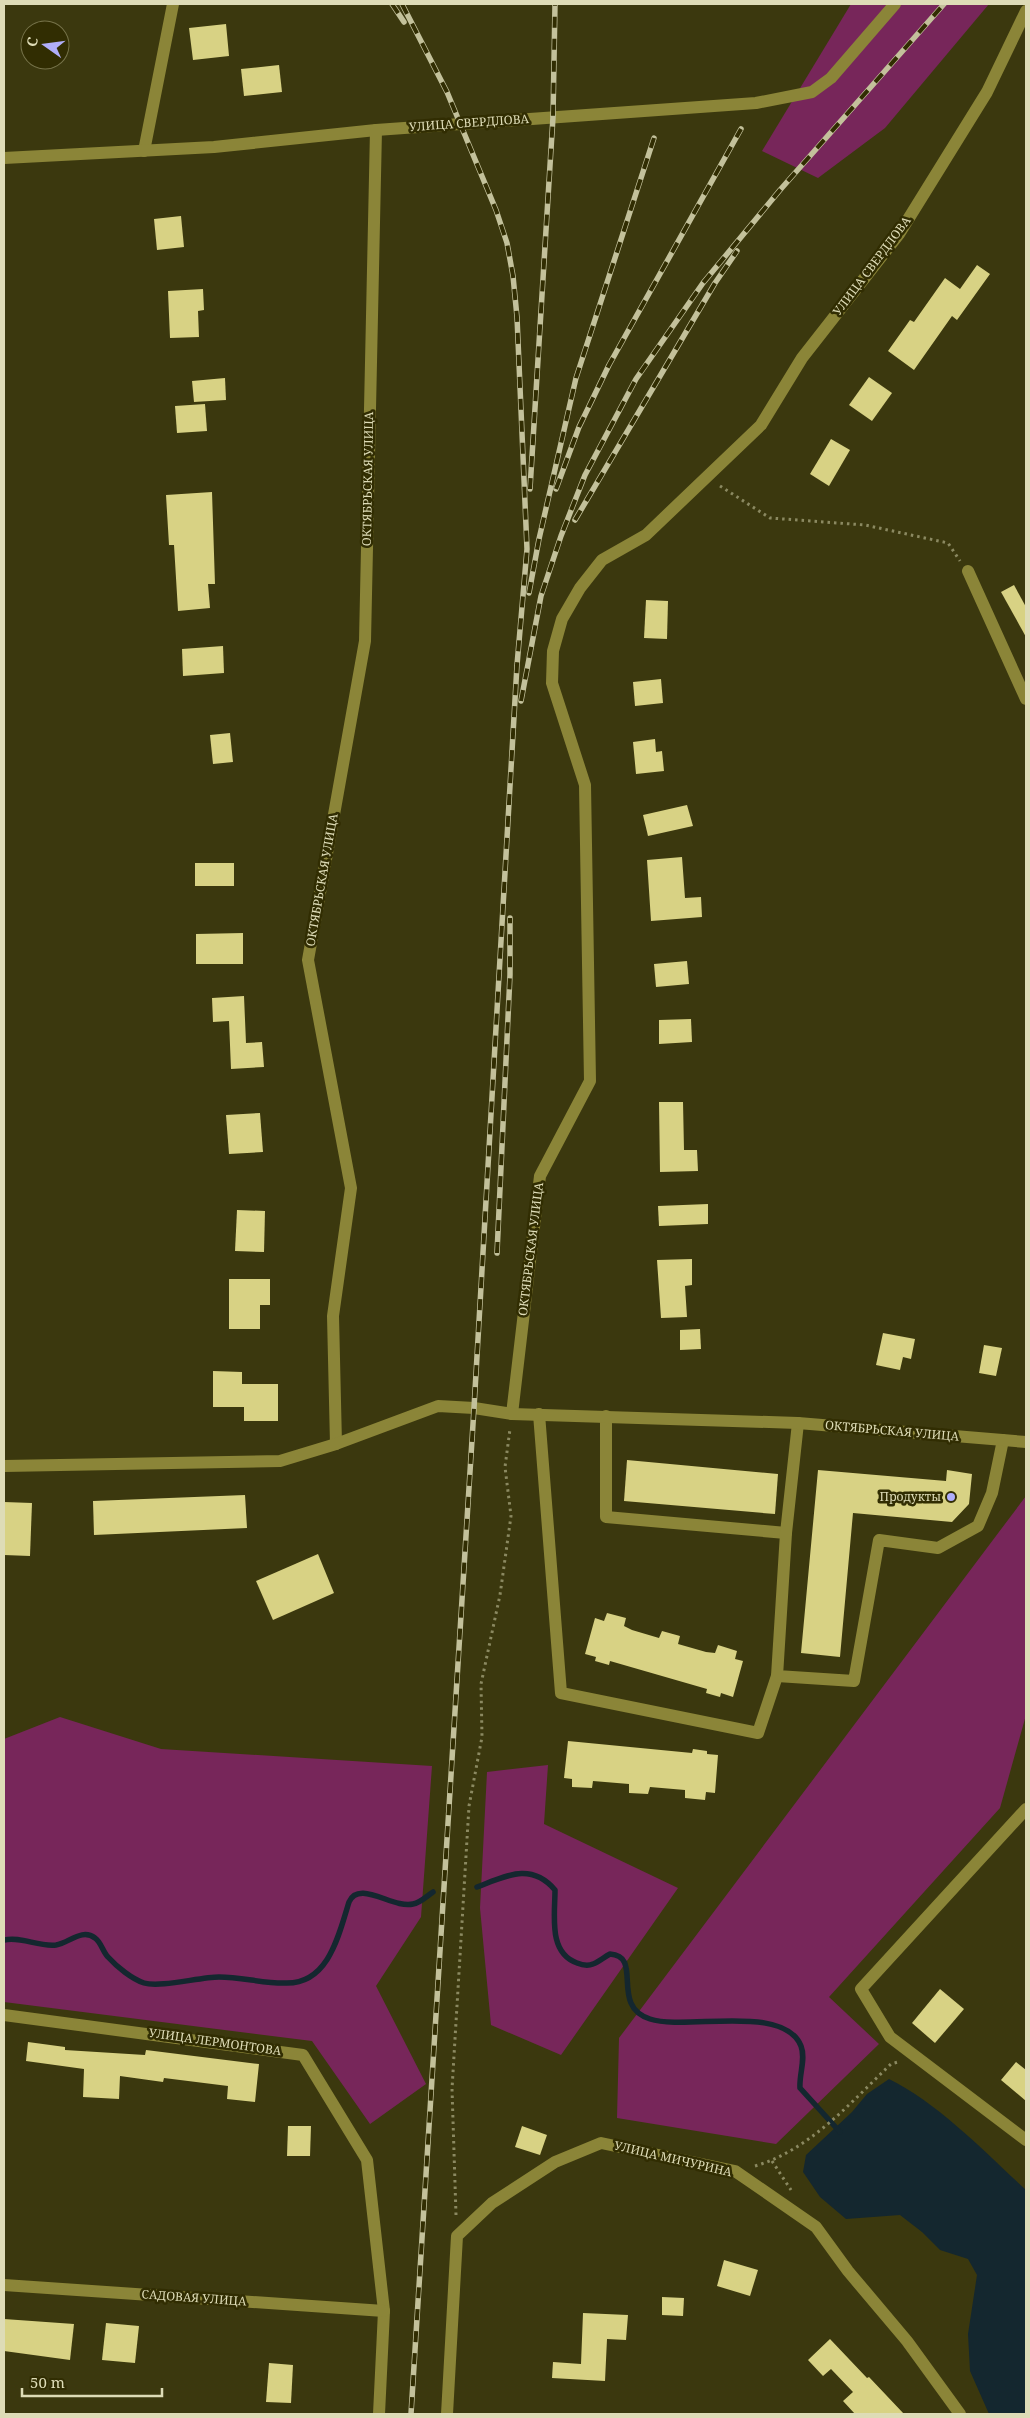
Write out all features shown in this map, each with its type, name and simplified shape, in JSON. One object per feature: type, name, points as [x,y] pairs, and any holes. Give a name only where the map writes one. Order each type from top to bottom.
[{"type":"street","points":[[144,151],[173,4]]},
{"type":"street","name":"УЛИЦА СВЕРДЛОВА","points":[[4,158],[214,147],[376,130],[756,103],[812,92],[831,78],[895,4]]},
{"type":"street","name":"УЛИЦА СВЕРДЛОВА","points":[[705,476],[761,425],[802,358],[899,234],[987,92],[1026,11]]},
{"type":"street","name":"ОКТЯБРЬСКАЯ УЛИЦА","points":[[376,130],[365,640],[308,960],[351,1188],[333,1316],[336,1444],[438,1406],[474,1408],[512,1414],[798,1423],[1026,1442]]},
{"type":"street","name":"ОКТЯБРЬСКАЯ УЛИЦА","points":[[512,1414],[540,1176],[590,1081],[585,785],[552,683],[553,651],[562,619],[580,588],[602,560],[646,536],[705,476]]},
{"type":"street","points":[[968,571],[1026,699]]},
{"type":"street","points":[[539,1414],[561,1694],[758,1733],[777,1676],[786,1533],[798,1423]]},
{"type":"street","points":[[606,1416],[606,1517],[786,1533]]},
{"type":"street","points":[[777,1676],[854,1681],[879,1540],[938,1548],[978,1526],[992,1493],[1003,1440]]},
{"type":"street","points":[[4,1466],[280,1461],[336,1444]]},
{"type":"street","points":[[1026,1809],[861,1989],[890,2037],[1026,2140]]},
{"type":"street","name":"УЛИЦА ЛЕРМОНТОВА","points":[[4,2015],[303,2055],[367,2160],[384,2311]]},
{"type":"street","name":"УЛИЦА МИЧУРИНА","points":[[457,2236],[492,2203],[555,2162],[601,2143],[735,2171],[816,2227],[848,2271],[908,2341],[960,2414]]},
{"type":"street","points":[[447,2414],[457,2236]]},
{"type":"street","name":"САДОВАЯ УЛИЦА","points":[[4,2285],[384,2311]]},
{"type":"street","points":[[379,2414],[384,2311]]},
{"type":"path","points":[[705,476],[770,518],[865,525],[948,543],[968,571]]},
{"type":"path","points":[[457,2236],[452,2089],[469,1806],[482,1737],[481,1684],[500,1595],[511,1516],[505,1467],[512,1414]]},
{"type":"path","points":[[735,2171],[772,2161],[819,2132],[891,2064],[913,2055]]},
{"type":"shaded area","points":[[851,4],[989,4],[885,128],[818,178],[762,151]]},
{"type":"shaded area","points":[[1026,1496],[1026,1715],[1000,1808],[829,1997],[879,2044],[776,2144],[617,2118],[619,2038]]},
{"type":"shaded area","points":[[60,1717],[161,1749],[432,1766],[421,1917],[376,1986],[426,2084],[370,2124],[312,2041],[4,2002],[4,1739]]},
{"type":"shaded area","points":[[548,1765],[544,1824],[678,1888],[561,2055],[491,2025],[480,1908],[487,1772]]},
{"type":"water","points":[[889,2079],[925,2101],[943,2115],[1026,2190],[1026,2414],[989,2414],[970,2371],[968,2334],[977,2275],[968,2259],[940,2250],[922,2232],[900,2215],[846,2219],[820,2197],[803,2172],[806,2155],[852,2112],[867,2094]]},
{"type":"building","points":[[226,24],[229,56],[193,60],[189,28]]},
{"type":"building","points":[[279,65],[282,92],[244,96],[241,69]]},
{"type":"building","points":[[181,216],[184,247],[157,250],[154,219]]},
{"type":"building","points":[[977,265],[990,274],[957,320],[952,316],[914,370],[888,351],[910,320],[914,322],[945,278],[960,289]]},
{"type":"building","points":[[203,289],[204,310],[198,311],[199,337],[170,338],[168,291]]},
{"type":"building","points":[[869,377],[892,393],[872,421],[849,405]]},
{"type":"building","points":[[225,378],[226,400],[194,402],[192,381]]},
{"type":"building","points":[[205,404],[207,431],[177,433],[175,406]]},
{"type":"building","points":[[831,439],[850,450],[829,486],[810,474]]},
{"type":"building","points":[[212,492],[215,584],[208,584],[210,608],[178,611],[174,545],[169,545],[166,495]]},
{"type":"building","points":[[1014,585],[1026,607],[1026,637],[1001,592]]},
{"type":"building","points":[[646,600],[668,601],[667,639],[644,638]]},
{"type":"building","points":[[223,646],[224,673],[183,676],[182,649]]},
{"type":"building","points":[[661,679],[663,703],[635,706],[633,682]]},
{"type":"building","points":[[230,733],[233,762],[213,764],[210,735]]},
{"type":"building","points":[[655,739],[656,752],[662,751],[664,771],[636,774],[633,742]]},
{"type":"building","points":[[687,805],[693,826],[648,836],[643,815]]},
{"type":"building","points":[[682,857],[685,898],[701,897],[702,917],[651,921],[647,860]]},
{"type":"building","points":[[195,863],[234,863],[234,886],[195,886]]},
{"type":"building","points":[[243,933],[243,964],[196,964],[196,934]]},
{"type":"building","points":[[687,961],[689,984],[656,987],[654,964]]},
{"type":"building","points":[[244,996],[246,1043],[262,1042],[264,1067],[231,1069],[229,1021],[213,1022],[212,998]]},
{"type":"building","points":[[691,1019],[692,1042],[659,1044],[659,1020]]},
{"type":"building","points":[[659,1102],[683,1102],[684,1150],[697,1150],[698,1171],[660,1172]]},
{"type":"building","points":[[260,1113],[263,1152],[229,1154],[226,1115]]},
{"type":"building","points":[[708,1204],[708,1224],[659,1226],[658,1206]]},
{"type":"building","points":[[237,1210],[265,1211],[264,1252],[235,1251]]},
{"type":"building","points":[[692,1259],[692,1285],[685,1286],[687,1317],[661,1318],[657,1260]]},
{"type":"building","points":[[229,1279],[270,1279],[270,1305],[260,1305],[260,1329],[229,1329]]},
{"type":"building","points":[[700,1329],[701,1349],[680,1350],[680,1330]]},
{"type":"building","points":[[883,1333],[915,1339],[911,1359],[903,1357],[900,1370],[876,1365]]},
{"type":"building","points":[[984,1345],[1002,1348],[996,1376],[979,1373]]},
{"type":"building","points":[[213,1371],[242,1372],[242,1384],[278,1384],[278,1421],[244,1421],[244,1407],[213,1407]]},
{"type":"building","points":[[627,1460],[778,1474],[775,1514],[624,1501]]},
{"type":"building","points":[[818,1470],[946,1481],[947,1470],[972,1474],[969,1504],[952,1522],[853,1513],[840,1657],[801,1653]]},
{"type":"building","points":[[245,1495],[247,1528],[94,1535],[93,1501]]},
{"type":"building","points":[[4,1502],[32,1503],[30,1556],[4,1555]]},
{"type":"building","points":[[318,1554],[334,1593],[273,1620],[256,1581]]},
{"type":"building","points":[[607,1613],[626,1618],[624,1626],[632,1630],[659,1638],[662,1631],[680,1636],[678,1644],[706,1652],[715,1653],[718,1645],[737,1651],[735,1659],[743,1661],[733,1697],[721,1693],[720,1697],[706,1693],[707,1689],[610,1661],[609,1665],[595,1661],[596,1657],[585,1654],[595,1618],[604,1621]]},
{"type":"building","points":[[568,1741],[692,1753],[693,1749],[707,1751],[707,1754],[718,1755],[715,1793],[706,1792],[705,1800],[685,1798],[685,1790],[650,1787],[648,1794],[629,1793],[629,1784],[593,1781],[592,1788],[572,1787],[572,1779],[564,1778]]},
{"type":"building","points":[[940,1989],[964,2009],[935,2043],[912,2023]]},
{"type":"building","points":[[28,2042],[65,2047],[65,2050],[145,2055],[146,2050],[259,2064],[255,2102],[227,2099],[228,2086],[164,2078],[163,2082],[120,2076],[119,2099],[83,2097],[84,2069],[26,2061]]},
{"type":"building","points":[[1016,2062],[1026,2070],[1026,2101],[1001,2080]]},
{"type":"building","points":[[288,2126],[311,2126],[310,2156],[287,2156]]},
{"type":"building","points":[[522,2126],[547,2135],[540,2155],[515,2147]]},
{"type":"building","points":[[724,2260],[758,2270],[750,2296],[717,2286]]},
{"type":"building","points":[[662,2297],[684,2298],[683,2316],[662,2315]]},
{"type":"building","points":[[583,2313],[628,2315],[626,2340],[607,2339],[605,2381],[552,2378],[553,2362],[581,2364]]},
{"type":"building","points":[[4,2319],[74,2324],[70,2360],[4,2351]]},
{"type":"building","points":[[106,2323],[139,2326],[135,2363],[102,2360]]},
{"type":"building","points":[[830,2339],[904,2414],[855,2414],[843,2401],[853,2392],[831,2369],[823,2376],[808,2360]]},
{"type":"building","points":[[269,2363],[293,2365],[291,2403],[266,2402]]},
{"type":"waterway","points":[[477,1887],[518,1874],[537,1876],[546,1881],[555,1890],[555,1932],[561,1951],[568,1958],[585,1965],[591,1965],[610,1954],[620,1957],[625,1963],[631,2004],[638,2013],[650,2019],[666,2022],[755,2022],[775,2025],[791,2033],[801,2046],[802,2051],[803,2061],[800,2088],[840,2132]]},
{"type":"waterway","points":[[4,1940],[17,1939],[56,1945],[80,1935],[90,1935],[97,1940],[106,1955],[120,1969],[144,1983],[160,1984],[219,1977],[287,1983],[301,1981],[313,1975],[322,1966],[336,1942],[349,1902],[354,1896],[360,1893],[368,1894],[396,1903],[413,1904],[433,1892]]},
{"type":"railway","points":[[392,4],[404,22]]},
{"type":"railway","points":[[402,4],[447,92],[496,210],[507,243],[513,276],[517,317],[527,549],[517,665],[474,1408],[411,2414]]},
{"type":"railway","points":[[530,489],[553,117],[555,4]]},
{"type":"railway","points":[[521,701],[541,596],[561,536],[585,475],[636,379],[703,283],[780,190],[944,4]]},
{"type":"railway","points":[[556,489],[579,427],[609,365],[741,129]]},
{"type":"railway","points":[[529,593],[539,539],[576,378],[654,138]]},
{"type":"railway","points":[[575,520],[715,283],[737,251]]},
{"type":"railway","points":[[497,1253],[510,975],[510,918]]},
{"type":"place","name":"Продукты","points":[[951,1497]]}]
